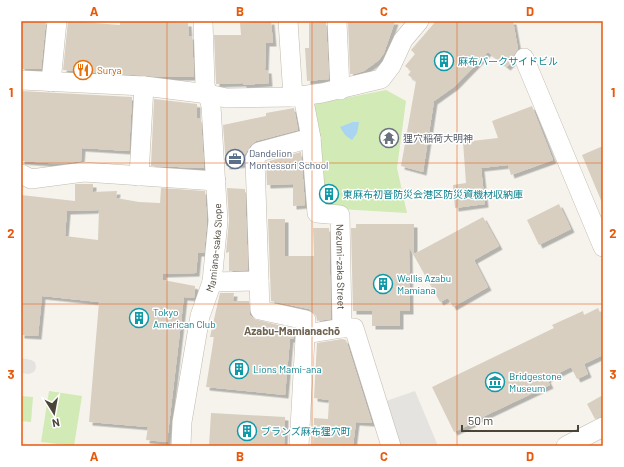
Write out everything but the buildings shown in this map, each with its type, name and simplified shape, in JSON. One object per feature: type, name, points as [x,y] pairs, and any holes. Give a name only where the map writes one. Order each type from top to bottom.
[{"type":"street","points":[[51,82],[57,21]]},
{"type":"street","name":"Mamiana-saka Slope","points":[[181,446],[182,422],[200,316],[212,282],[218,221],[212,115],[205,86],[203,21]]},
{"type":"street","points":[[288,21],[298,96],[311,138],[259,152],[255,159],[260,310],[306,320],[299,446]]},
{"type":"street","points":[[338,21],[340,90]]},
{"type":"street","points":[[21,80],[144,86],[208,94],[226,98],[253,99],[298,96],[340,90],[381,79],[391,66],[403,40],[418,21]]},
{"type":"street","points":[[524,58],[603,247]]},
{"type":"street","points":[[139,176],[144,86]]},
{"type":"street","name":"Nezumi-zaka Street","points":[[311,138],[318,213],[340,215],[348,328],[391,446]]},
{"type":"street","points":[[21,174],[31,179],[84,172],[216,181]]},
{"type":"street","points":[[212,282],[259,281]]},
{"type":"street","points":[[306,334],[348,328]]},
{"type":"street","points":[[566,446],[603,427]]},
{"type":"green space","points":[[386,90],[406,101],[397,168],[407,213],[323,208],[310,105]]},
{"type":"green space","points":[[49,391],[82,396],[74,446],[41,442]]},
{"type":"green space","points":[[21,396],[33,397],[31,422],[21,421]]},
{"type":"shaded area","points":[[21,358],[35,362],[36,368],[34,372],[29,374],[21,373]]},
{"type":"shaded area","points":[[415,391],[438,446],[398,446],[383,402]]},
{"type":"water","points":[[353,122],[359,122],[357,133],[352,140],[345,135],[340,127]]},
{"type":"place","name":"麻布パークサイドビル","points":[[444,61]]},
{"type":"place","name":"Surya","points":[[83,70]]},
{"type":"place","name":"狸穴稲荷大明神","points":[[389,138]]},
{"type":"place","name":"Dandelion Montessori School","points":[[235,159]]},
{"type":"place","name":"東麻布初音防災会港区防災資機材収納庫","points":[[329,194]]},
{"type":"place","name":"Wellis Azabu Mamiana","points":[[383,284]]},
{"type":"place","name":"Tokyo American Club","points":[[139,318]]},
{"type":"place","name":"Lions Mami-ana","points":[[239,369]]},
{"type":"place","name":"Bridgestone Museum","points":[[495,382]]},
{"type":"place","name":"ブランズ麻布狸穴町","points":[[247,431]]},
{"type":"district","name":"Azabu-Mamianachō","points":[[292,331]]}]
